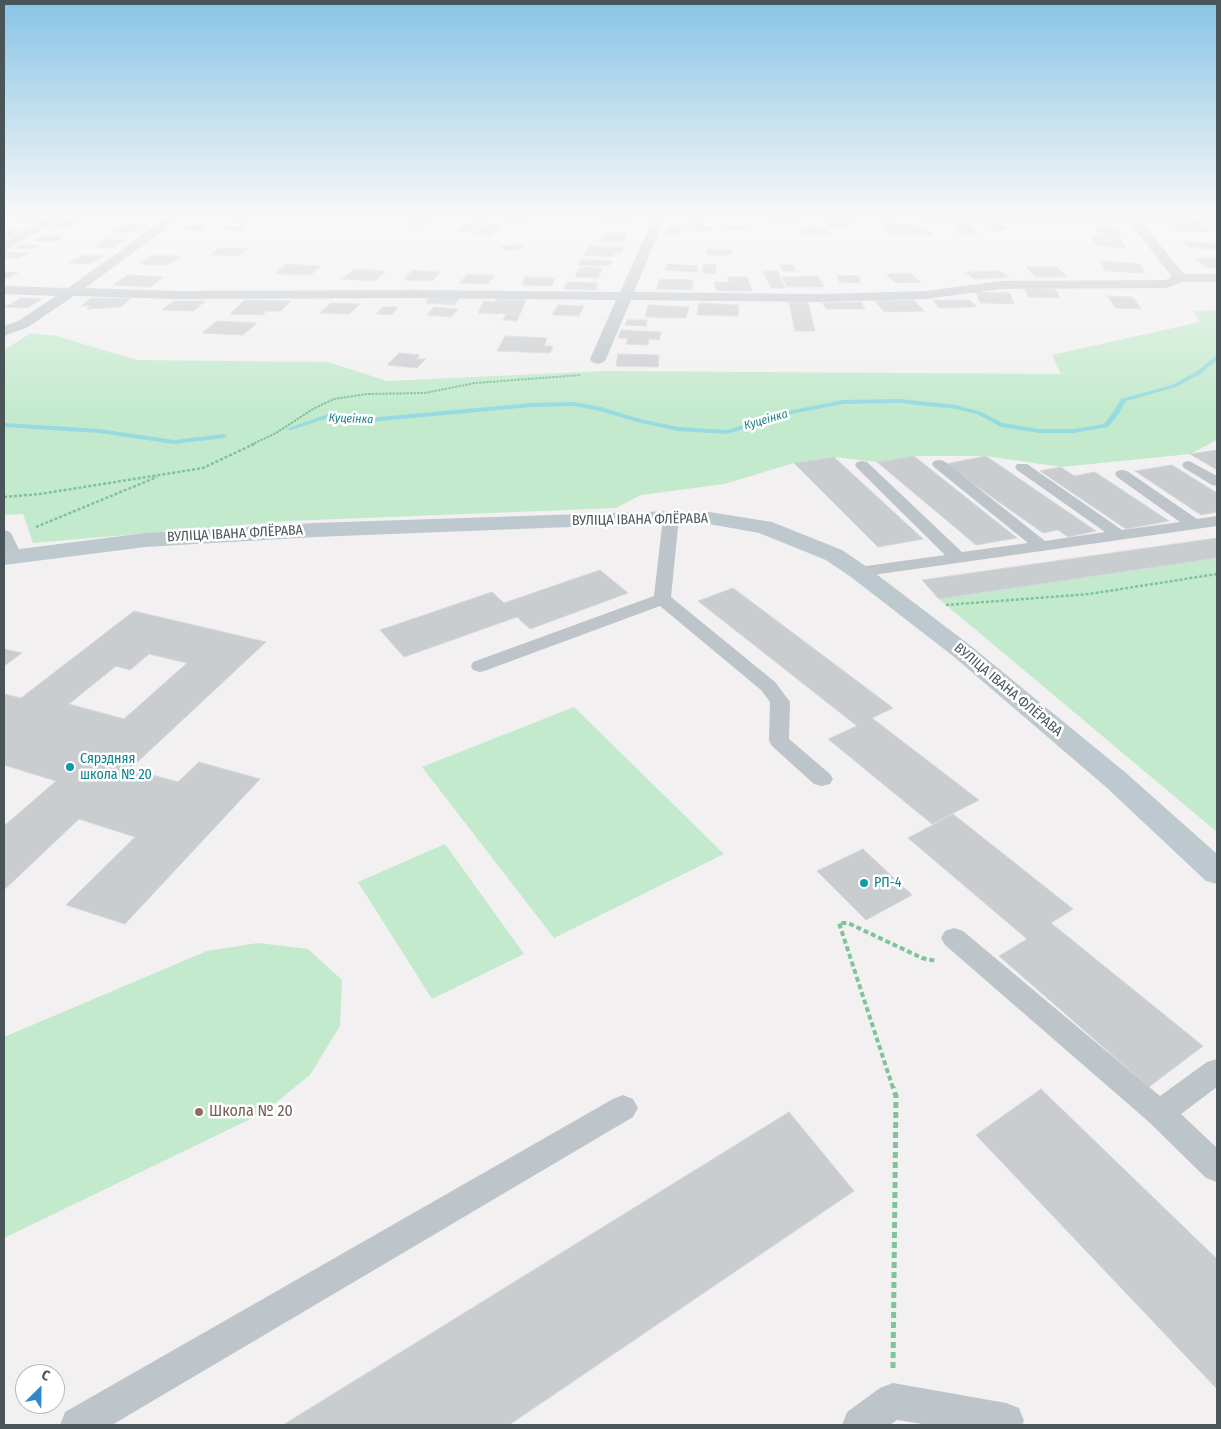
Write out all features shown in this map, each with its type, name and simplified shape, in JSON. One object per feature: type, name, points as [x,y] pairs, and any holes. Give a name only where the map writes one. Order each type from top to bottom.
[{"type":"street","points":[[4,331],[23,324],[88,280]]},
{"type":"street","points":[[598,359],[632,280]]},
{"type":"street","points":[[4,290],[176,295],[414,294],[819,298],[926,295],[1001,285],[1167,284],[1176,280]]},
{"type":"street","name":"ВУЛІЦА ІВАНА ФЛЁРАВА","points":[[7,547],[315,530],[671,516],[717,519],[764,527],[807,543],[834,556],[860,572],[962,651],[1116,780],[1217,872]]},
{"type":"lane","points":[[939,464],[1042,546]]},
{"type":"lane","points":[[862,465],[958,558]]},
{"type":"lane","points":[[1188,465],[1217,482]]},
{"type":"lane","points":[[1022,467],[1119,535]]},
{"type":"lane","points":[[1122,474],[1194,524]]},
{"type":"lane","points":[[662,600],[671,534],[671,516]]},
{"type":"lane","points":[[860,572],[1217,521]]},
{"type":"lane","points":[[480,666],[662,600]]},
{"type":"lane","points":[[662,600],[768,686],[780,702],[779,741],[822,779]]},
{"type":"lane","points":[[954,938],[1159,1113],[1217,1168]]},
{"type":"lane","points":[[1159,1113],[1217,1071]]},
{"type":"lane","points":[[78,1425],[622,1108]]},
{"type":"lane","points":[[860,1425],[893,1401],[1006,1421]]},
{"type":"path","points":[[4,496],[40,494],[204,468],[276,433],[313,409],[334,399],[367,394],[391,396],[425,393],[475,383],[586,375],[592,372],[599,363],[598,359]]},
{"type":"path","points":[[7,547],[162,475]]},
{"type":"path","points":[[912,612],[941,605],[1089,594],[1217,574]]},
{"type":"path","points":[[893,1401],[896,1096],[839,923],[848,923],[922,958],[935,962],[954,938]]},
{"type":"green space","points":[[1217,310],[1217,440],[1190,454],[1061,467],[986,456],[914,456],[877,462],[834,457],[794,463],[724,484],[641,495],[616,508],[288,521],[33,543],[23,514],[4,515],[4,350],[31,333],[57,336],[137,360],[328,362],[387,381],[605,371],[1061,374],[1052,355],[1200,322],[1193,311]]},
{"type":"green space","points":[[1217,558],[1217,832],[939,599]]},
{"type":"green space","points":[[574,707],[724,854],[554,938],[422,767]]},
{"type":"green space","points":[[445,844],[524,954],[432,999],[358,882]]},
{"type":"green space","points":[[258,943],[308,949],[342,980],[340,1026],[310,1075],[263,1113],[4,1238],[4,1037],[207,951]]},
{"type":"building","points":[[121,280],[160,280],[150,287],[113,285]]},
{"type":"building","points":[[404,280],[434,280],[433,281]]},
{"type":"building","points":[[463,280],[491,280],[488,284],[460,283]]},
{"type":"building","points":[[524,280],[554,280],[552,286],[522,285]]},
{"type":"building","points":[[659,280],[693,280],[692,290],[657,289]]},
{"type":"building","points":[[728,280],[748,280],[752,291],[717,291],[714,282],[729,282]]},
{"type":"building","points":[[767,280],[781,280],[785,288],[771,288]]},
{"type":"building","points":[[783,280],[820,280],[824,287],[787,287]]},
{"type":"building","points":[[839,280],[860,280],[860,283],[839,282]]},
{"type":"building","points":[[892,280],[918,280],[921,282],[896,283]]},
{"type":"building","points":[[567,282],[598,283],[596,290],[564,289]]},
{"type":"building","points":[[1024,288],[1056,290],[1060,298],[1028,297]]},
{"type":"building","points":[[976,292],[1010,293],[1014,304],[980,303]]},
{"type":"building","points":[[1107,296],[1133,297],[1141,309],[1116,308]]},
{"type":"building","points":[[430,297],[459,298],[455,305],[425,303]]},
{"type":"building","points":[[21,298],[42,299],[27,308],[5,307]]},
{"type":"building","points":[[91,298],[131,298],[121,307],[87,309],[91,306],[81,306]]},
{"type":"building","points":[[496,299],[526,300],[520,314],[478,313],[484,301],[495,302]]},
{"type":"building","points":[[244,300],[291,301],[281,311],[266,311],[263,315],[230,314]]},
{"type":"building","points":[[914,300],[924,311],[884,312],[875,301]]},
{"type":"building","points":[[933,300],[970,300],[977,307],[939,308]]},
{"type":"building","points":[[174,301],[205,301],[194,311],[162,310]]},
{"type":"building","points":[[789,302],[808,302],[815,331],[795,331]]},
{"type":"building","points":[[861,302],[865,309],[826,309],[822,303]]},
{"type":"building","points":[[331,303],[360,304],[349,314],[320,313]]},
{"type":"building","points":[[699,303],[739,305],[738,316],[697,315]]},
{"type":"building","points":[[558,305],[584,306],[579,316],[552,315]]},
{"type":"building","points":[[648,305],[689,307],[686,318],[645,317]]},
{"type":"building","points":[[383,307],[398,307],[392,315],[376,314]]},
{"type":"building","points":[[434,307],[458,309],[451,317],[427,315]]},
{"type":"building","points":[[506,314],[520,314],[517,321],[503,320]]},
{"type":"building","points":[[627,320],[647,320],[646,326],[625,325]]},
{"type":"building","points":[[217,321],[257,323],[243,335],[202,333]]},
{"type":"building","points":[[621,330],[661,332],[659,340],[649,339],[648,345],[626,344],[628,338],[618,338]]},
{"type":"building","points":[[505,336],[547,338],[544,346],[553,346],[550,353],[497,351]]},
{"type":"building","points":[[399,353],[420,355],[416,359],[426,359],[417,368],[387,365]]},
{"type":"building","points":[[618,354],[659,355],[658,367],[616,366]]},
{"type":"building","points":[[1217,450],[1217,470],[1190,454]]},
{"type":"building","points":[[914,456],[1017,538],[976,545],[877,462]]},
{"type":"building","points":[[986,456],[1096,531],[1068,537],[1058,530],[1043,533],[945,464]]},
{"type":"building","points":[[834,457],[923,539],[878,547],[794,463]]},
{"type":"building","points":[[1172,465],[1217,493],[1217,512],[1201,515],[1135,471]]},
{"type":"building","points":[[1061,467],[1074,476],[1095,472],[1169,521],[1126,529],[1040,471]]},
{"type":"building","points":[[1217,538],[1217,558],[939,599],[922,580]]},
{"type":"building","points":[[600,570],[628,593],[530,629],[517,617],[404,657],[380,630],[492,592],[504,603]]},
{"type":"building","points":[[733,588],[893,708],[872,718],[979,800],[932,824],[828,739],[857,726],[698,601]]},
{"type":"building","name":"Сярэдняя школа № 20","points":[[134,611],[266,642],[130,769],[178,782],[199,762],[260,779],[125,924],[66,905],[135,837],[79,819],[4,890],[4,826],[56,781],[4,765],[4,694],[21,698]],"holes":[[[149,654],[187,663],[124,719],[69,704],[116,666],[130,670]]]},
{"type":"building","points":[[4,649],[22,653],[4,666]]},
{"type":"building","points":[[953,814],[1073,909],[1051,923],[1203,1046],[1149,1087],[999,956],[1027,939],[908,838]]},
{"type":"building","name":"РП-4","points":[[863,849],[912,895],[866,920],[817,871]]},
{"type":"building","points":[[1041,1089],[1217,1259],[1217,1389],[976,1135]]},
{"type":"building","points":[[789,1112],[854,1191],[509,1425],[283,1425]]},
{"type":"waterway","name":"Куцеінка","points":[[289,429],[328,416],[369,420],[531,405],[574,404],[678,429],[727,432],[790,412],[843,402],[899,401],[956,407],[979,413],[1001,425],[1039,431],[1074,431],[1106,426],[1115,415],[1123,400],[1174,386],[1198,373],[1217,357]]},
{"type":"waterway","name":"Куцеінка","points":[[4,425],[99,431],[174,442],[224,436]]},
{"type":"place","name":"Сярэдняя школа № 20","points":[[70,767]]},
{"type":"place","name":"РП-4","points":[[864,883]]},
{"type":"place","name":"Школа № 20","points":[[199,1112]]}]
